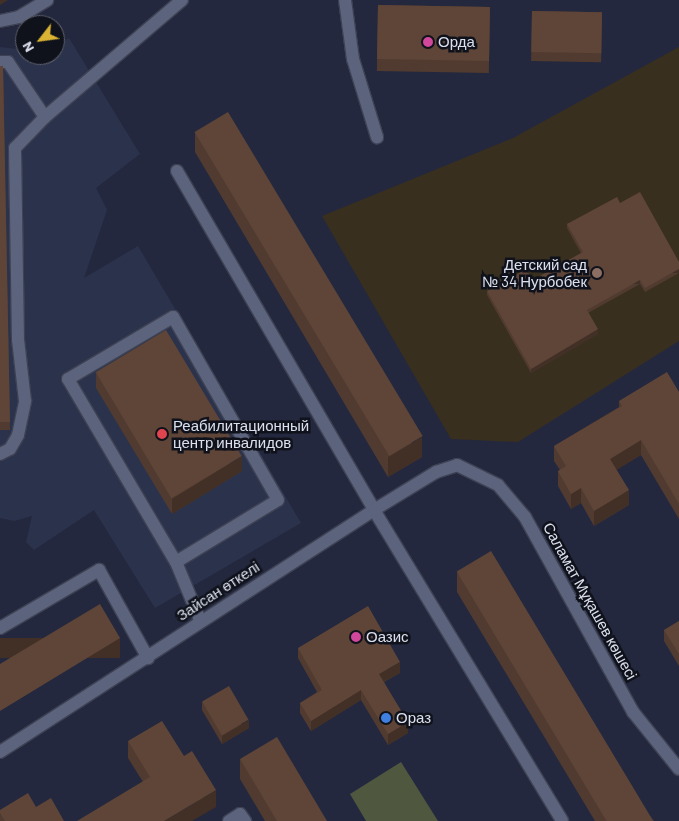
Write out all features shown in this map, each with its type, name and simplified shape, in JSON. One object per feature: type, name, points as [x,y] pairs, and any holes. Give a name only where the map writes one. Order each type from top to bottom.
[{"type":"street","points":[[0,21],[19,17],[47,0]]},
{"type":"street","points":[[0,454],[10,449],[18,435],[25,402],[18,340],[15,148],[44,117],[182,0]]},
{"type":"street","points":[[345,0],[354,59],[377,137]]},
{"type":"street","points":[[0,62],[8,62],[44,117]]},
{"type":"street","points":[[177,171],[374,510],[562,821]]},
{"type":"street","points":[[176,562],[278,500],[173,317],[68,379],[176,562],[200,620]]},
{"type":"street","name":"Зайсан өткелі","points":[[0,752],[148,658],[200,620],[374,510],[436,472],[457,465]]},
{"type":"street","name":"Саламат Мұқашев көшесі","points":[[457,465],[498,485],[525,517],[633,712],[679,769]]},
{"type":"street","points":[[0,628],[99,570],[148,658]]},
{"type":"street","points":[[229,821],[240,814],[244,821]]},
{"type":"shaded area","points":[[69,38],[140,154],[96,188],[107,210],[84,278],[138,246],[301,523],[155,608],[94,510],[34,550],[26,542],[32,516],[14,521],[0,518],[0,47],[15,49],[15,65],[65,65],[65,40]]},
{"type":"shaded area","points":[[679,47],[679,341],[518,442],[451,439],[322,216],[513,138]]},
{"type":"green space","points":[[401,762],[438,821],[366,821],[350,794]]},
{"type":"building","points":[[378,5],[490,7],[489,61],[377,59]]},
{"type":"building","points":[[532,11],[602,12],[601,53],[531,52]]},
{"type":"building","points":[[0,66],[3,66],[10,422],[0,422]]},
{"type":"building","points":[[228,112],[423,436],[389,456],[195,132]]},
{"type":"building","points":[[640,192],[679,262],[679,269],[645,288],[640,280],[587,310],[598,329],[531,369],[487,291],[526,269],[533,280],[583,252],[567,224],[617,197],[620,203]]},
{"type":"building","name":"Реабилитационный центр инвалидов","points":[[166,330],[242,456],[171,498],[96,372]]},
{"type":"building","points":[[667,372],[679,392],[679,504],[641,440],[610,459],[629,490],[594,511],[581,488],[571,494],[558,471],[566,466],[554,446],[622,406],[619,401]]},
{"type":"building","points":[[491,551],[653,821],[607,821],[457,572]]},
{"type":"building","points":[[100,604],[120,638],[0,711],[0,664]]},
{"type":"building","points":[[368,606],[400,662],[379,674],[408,722],[388,734],[361,690],[311,721],[300,703],[322,690],[298,648]]},
{"type":"building","points":[[679,621],[679,654],[664,630]]},
{"type":"building","points":[[229,686],[248,720],[222,735],[202,702]]},
{"type":"building","points":[[162,721],[184,756],[192,751],[216,790],[164,821],[77,821],[150,777],[128,741]]},
{"type":"building","points":[[277,737],[327,821],[277,821],[240,759]]},
{"type":"building","points":[[28,793],[36,807],[51,798],[64,821],[5,821],[0,810]]},
{"type":"place","name":"Орда","points":[[428,42]]},
{"type":"place","name":"Детский сад № 34 Нурбобек","points":[[597,273]]},
{"type":"place","name":"Реабилитационный центр инвалидов","points":[[162,434]]},
{"type":"place","name":"Оазис","points":[[356,637]]},
{"type":"place","name":"Ораз","points":[[386,718]]}]
